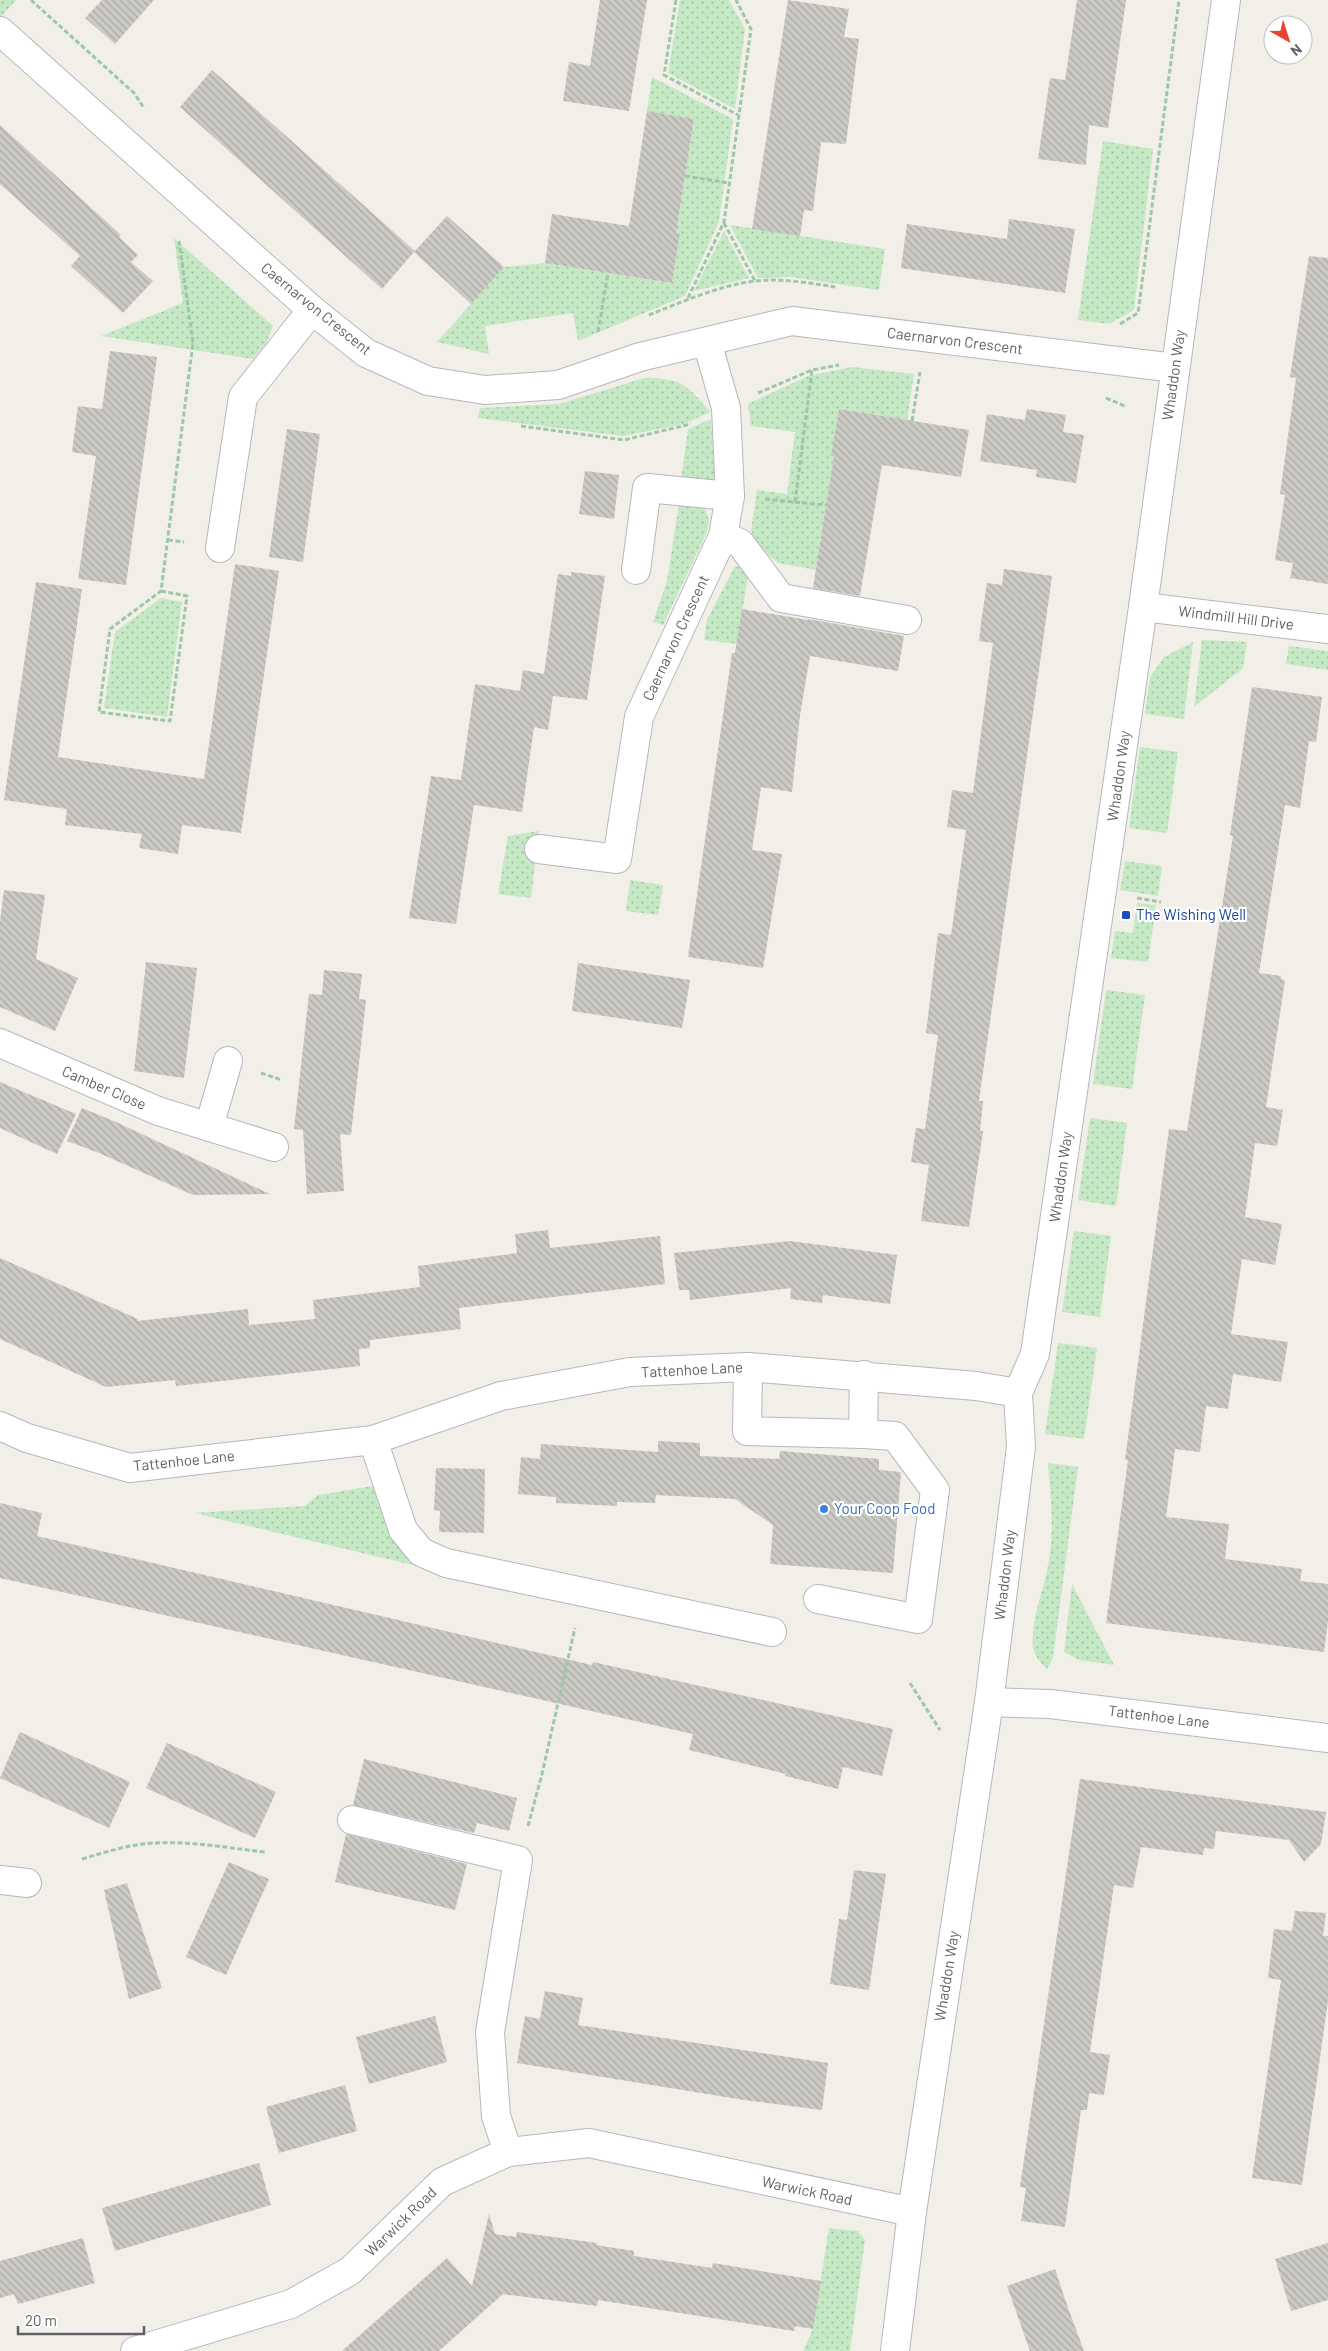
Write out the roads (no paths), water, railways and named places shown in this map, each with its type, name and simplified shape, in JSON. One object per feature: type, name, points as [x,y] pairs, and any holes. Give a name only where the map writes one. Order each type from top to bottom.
[{"type":"street","name":"Whaddon Way","points":[[895,2351],[912,2212],[989,1702],[1021,1448],[1018,1393],[1035,1354],[1143,607],[1226,0]]},
{"type":"street","name":"Caernarvon Crescent","points":[[0,31],[312,310],[366,353],[428,381],[485,390],[558,385],[640,357],[792,322],[1175,368]]},
{"type":"street","points":[[220,548],[243,396],[312,310]]},
{"type":"street","name":"Caernarvon Crescent","points":[[540,849],[617,859],[639,717],[723,536],[730,496],[726,408],[707,342]]},
{"type":"street","points":[[636,570],[647,488],[730,496]]},
{"type":"street","points":[[723,536],[740,544],[781,598],[907,620]]},
{"type":"street","name":"Windmill Hill Drive","points":[[1143,607],[1328,629]]},
{"type":"street","name":"Camber Close","points":[[0,1043],[158,1111],[274,1146]]},
{"type":"street","points":[[209,1127],[228,1061]]},
{"type":"street","points":[[748,1367],[746,1431],[895,1436],[935,1490],[918,1619],[818,1599]]},
{"type":"street","name":"Tattenhoe Lane","points":[[0,1426],[26,1438],[130,1468],[373,1440],[501,1396],[630,1372],[748,1367],[864,1375],[976,1386],[1018,1393]]},
{"type":"street","points":[[863,1434],[864,1375]]},
{"type":"street","points":[[373,1440],[402,1530],[421,1552],[446,1562],[772,1632]]},
{"type":"street","name":"Tattenhoe Lane","points":[[989,1702],[1050,1704],[1328,1738]]},
{"type":"street","points":[[352,1820],[518,1860],[490,2032],[496,2116],[508,2152]]},
{"type":"street","points":[[0,1880],[27,1883]]},
{"type":"street","name":"Warwick Road","points":[[135,2351],[193,2343],[291,2304],[350,2271],[442,2182],[508,2152],[589,2143],[912,2212]]},
{"type":"place","name":"The Wishing Well","points":[[1126,915]]},
{"type":"place","name":"Your Coop Food","points":[[824,1509]]}]
